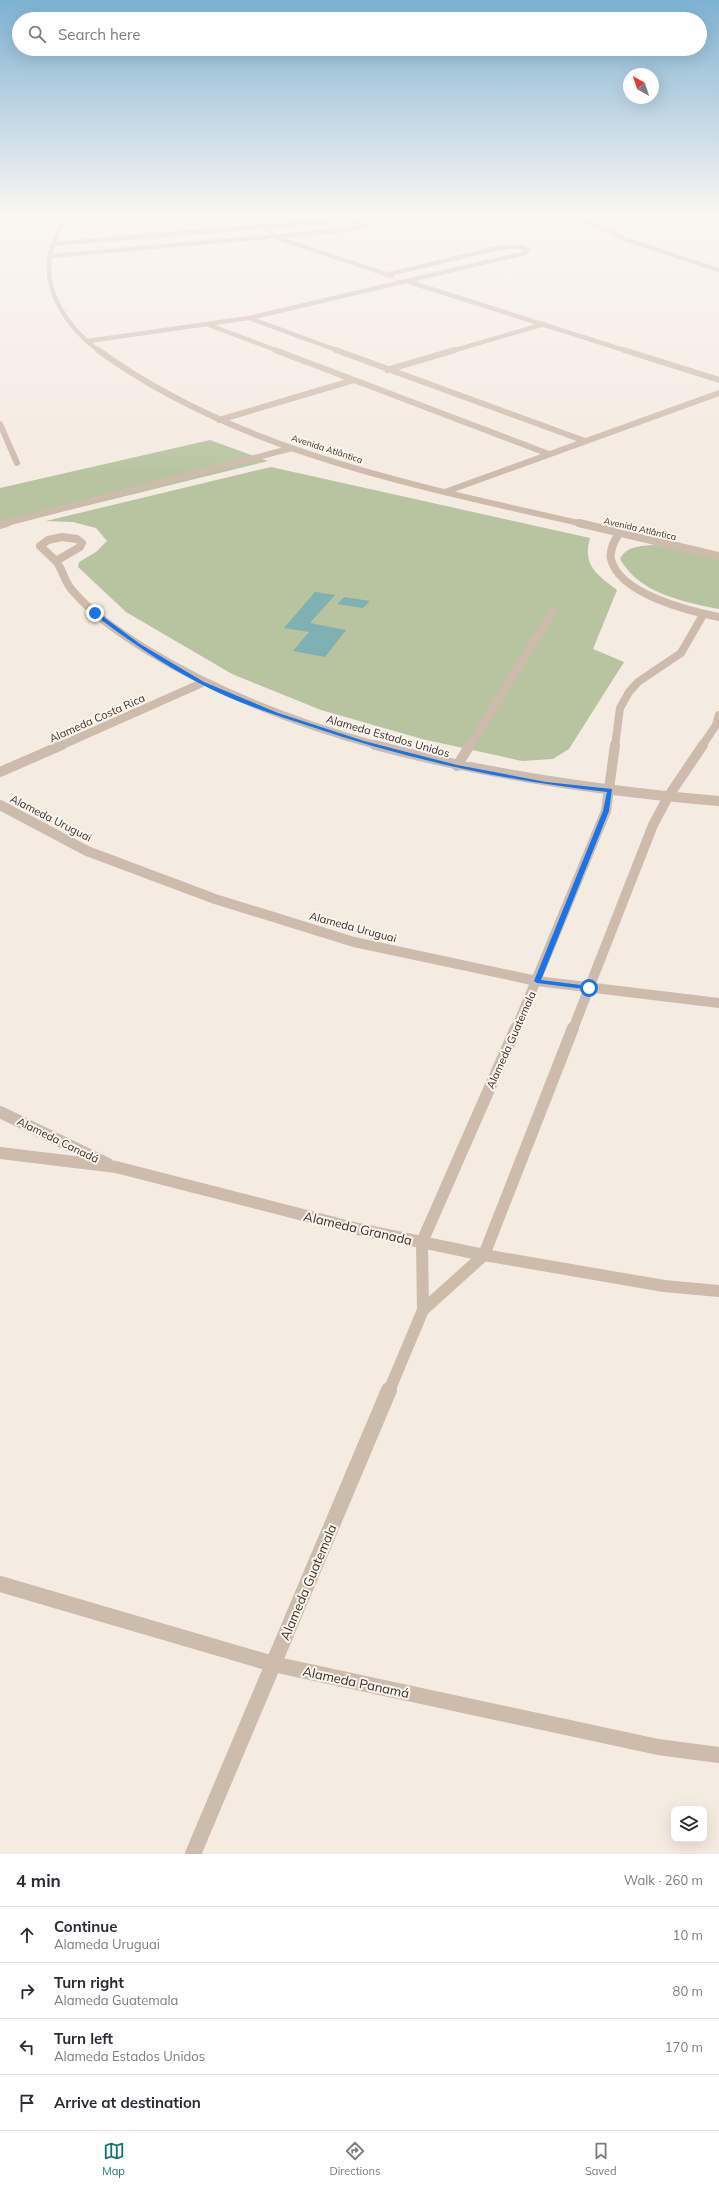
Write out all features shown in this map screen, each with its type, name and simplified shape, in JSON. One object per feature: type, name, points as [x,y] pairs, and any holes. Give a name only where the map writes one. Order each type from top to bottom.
[{"type":"street","name":"Avenida Atlântica","points":[[59,302],[68,323],[111,360],[166,394],[218,420],[292,448],[364,471],[445,492],[719,556]]},
{"type":"street","points":[[88,341],[208,325],[249,318],[320,302]]},
{"type":"street","points":[[473,302],[719,380]]},
{"type":"street","points":[[249,318],[585,442]]},
{"type":"street","points":[[387,370],[544,324]]},
{"type":"street","points":[[208,325],[549,454]]},
{"type":"street","points":[[218,420],[354,380]]},
{"type":"street","points":[[445,492],[719,393]]},
{"type":"street","points":[[0,424],[17,463]]},
{"type":"street","points":[[0,525],[292,448]]},
{"type":"street","points":[[619,533],[613,546],[611,559],[618,574],[639,590],[666,603],[704,615],[719,617]]},
{"type":"street","points":[[66,537],[77,539],[82,543],[80,547],[56,561],[42,551],[40,546],[44,541],[66,537]]},
{"type":"street","name":"Alameda Estados Unidos","points":[[56,561],[66,583],[95,613],[138,645],[202,683],[277,714],[362,742],[457,766],[546,783],[668,798],[719,801]]},
{"type":"street","points":[[457,766],[553,611]]},
{"type":"street","name":"Alameda Guatemala","points":[[424,1310],[422,1242],[537,981],[606,811],[620,708],[629,692],[638,682],[682,653],[704,615]]},
{"type":"street","name":"Alameda Costa Rica","points":[[0,772],[202,683]]},
{"type":"street","name":"Alameda Guatemala","points":[[193,1854],[424,1310],[484,1255],[653,825],[668,798],[716,725],[719,715]]},
{"type":"street","name":"Alameda Uruguai","points":[[0,805],[87,851],[215,899],[354,942],[537,981],[719,1003]]},
{"type":"street","name":"Alameda Canadá","points":[[0,1112],[116,1168]]},
{"type":"street","name":"Alameda Granada","points":[[0,1154],[116,1168],[358,1229],[484,1255],[664,1286],[719,1291]]},
{"type":"street","name":"Alameda Panamá","points":[[0,1584],[273,1664],[658,1747],[719,1755]]},
{"type":"green space","points":[[210,440],[268,461],[0,527],[0,488]]},
{"type":"green space","points":[[271,467],[590,538],[588,555],[593,568],[603,579],[617,590],[593,649],[624,662],[569,749],[553,759],[522,761],[422,739],[321,710],[232,674],[126,612],[78,567],[79,562],[96,552],[107,541],[96,528],[73,522],[46,521]]},
{"type":"green space","points":[[654,545],[719,558],[719,609],[677,599],[650,588],[628,571],[620,559],[626,551],[630,549],[639,546]]},
{"type":"water","points":[[315,592],[335,595],[310,623],[346,630],[325,657],[293,651],[309,632],[284,628]]},
{"type":"water","points":[[344,597],[370,601],[363,608],[337,604]]},
{"type":"route","points":[[95,613],[138,645],[202,683],[277,714],[362,742],[457,766],[546,783],[610,790],[606,811],[537,981],[589,988]]}]
